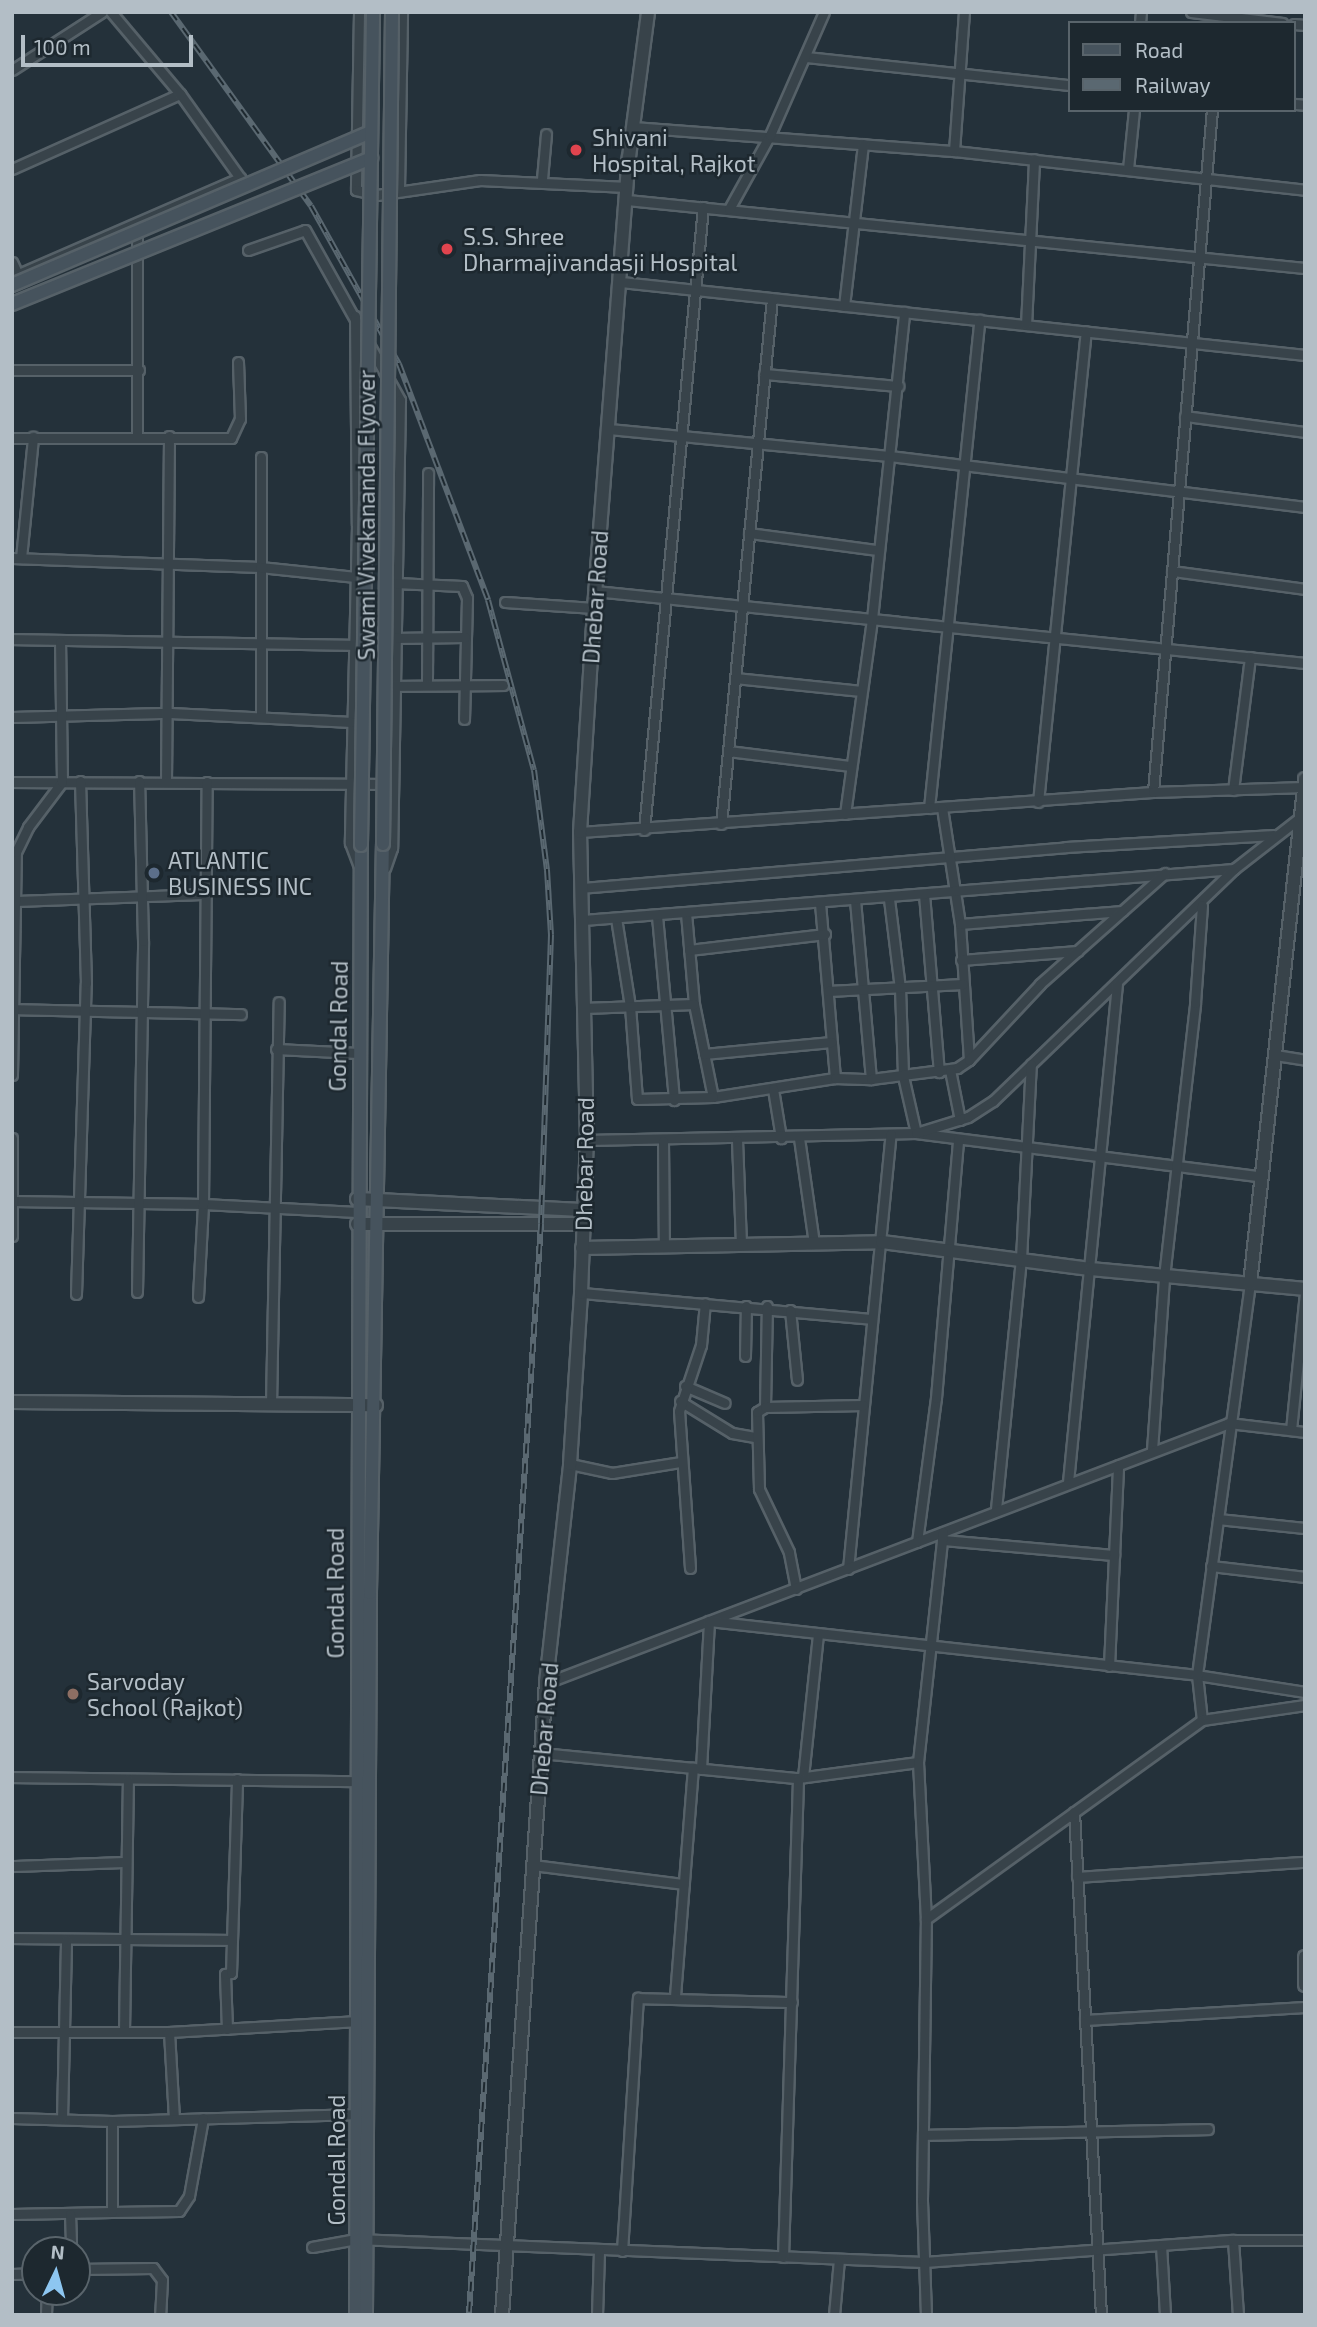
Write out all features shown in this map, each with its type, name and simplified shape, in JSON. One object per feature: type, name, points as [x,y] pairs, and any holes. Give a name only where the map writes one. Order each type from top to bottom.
[{"type":"main road","name":"Swami Vivekananda Flyover","points":[[361,872],[373,12]]},
{"type":"main road","name":"Swami Vivekananda Flyover","points":[[383,873],[387,157],[392,12]]},
{"type":"main road","points":[[14,279],[372,132],[388,130]]},
{"type":"main road","points":[[12,304],[372,158],[387,157]]},
{"type":"main road","name":"Gondal Road","points":[[361,872],[355,1782],[363,2114]]},
{"type":"main road","name":"Gondal Road","points":[[366,2315],[362,2239],[363,2114],[383,873]]},
{"type":"main road","name":"Gondal Road","points":[[356,2315],[362,2239]]},
{"type":"street","points":[[12,70],[102,12]]},
{"type":"street","points":[[12,262],[14,279],[240,178],[180,93],[111,12]]},
{"type":"street","points":[[353,12],[402,13],[399,190]]},
{"type":"street","points":[[359,12],[356,190],[377,195],[480,180],[542,179],[703,207],[1305,268]]},
{"type":"street","name":"Dhebar Road","points":[[502,2315],[546,1684],[570,1464],[581,1293],[582,1210],[587,1140],[580,832],[595,591],[627,193],[648,12]]},
{"type":"street","points":[[729,209],[770,135],[824,12]]},
{"type":"street","points":[[954,150],[964,12]]},
{"type":"street","points":[[1191,12],[1261,21]]},
{"type":"street","points":[[806,57],[1068,85]]},
{"type":"street","points":[[12,169],[180,93]]},
{"type":"street","points":[[1128,169],[1134,112]]},
{"type":"street","points":[[1153,792],[1212,112]]},
{"type":"street","points":[[634,127],[954,150],[1305,190]]},
{"type":"street","points":[[542,179],[546,134]]},
{"type":"street","points":[[844,306],[851,223],[863,144]]},
{"type":"street","points":[[1026,325],[1034,159]]},
{"type":"street","points":[[644,830],[703,207]]},
{"type":"street","points":[[137,223],[137,436]]},
{"type":"street","points":[[248,250],[304,230],[355,313],[400,400],[392,685],[392,848],[383,873]]},
{"type":"street","points":[[621,282],[1305,355]]},
{"type":"street","points":[[721,824],[772,298]]},
{"type":"street","points":[[845,814],[872,619],[877,550],[898,386],[904,312]]},
{"type":"street","points":[[355,313],[355,645],[350,843],[361,872]]},
{"type":"street","points":[[929,808],[979,320]]},
{"type":"street","points":[[1038,802],[1086,331]]},
{"type":"street","points":[[12,438],[169,436],[225,439],[236,434],[238,362]]},
{"type":"street","points":[[12,370],[139,370]]},
{"type":"street","points":[[764,374],[898,386]]},
{"type":"street","points":[[1185,416],[1305,432]]},
{"type":"street","points":[[608,429],[890,456],[1305,507]]},
{"type":"street","points":[[166,781],[170,713],[166,643],[169,436]]},
{"type":"street","points":[[33,437],[16,558],[260,567],[355,577]]},
{"type":"street","points":[[261,457],[261,718]]},
{"type":"street","points":[[427,682],[428,473]]},
{"type":"street","points":[[749,533],[877,550]]},
{"type":"street","points":[[1172,571],[1305,589]]},
{"type":"street","points":[[395,583],[462,586],[467,598],[464,719]]},
{"type":"street","points":[[595,591],[1305,663]]},
{"type":"street","points":[[505,602],[594,607]]},
{"type":"street","points":[[393,638],[465,637]]},
{"type":"street","points":[[12,639],[60,642],[355,645]]},
{"type":"street","points":[[12,1075],[15,901],[19,841],[62,782],[60,642]]},
{"type":"street","points":[[1233,790],[1250,657]]},
{"type":"street","points":[[735,678],[861,691]]},
{"type":"street","points":[[392,685],[427,682],[503,685]]},
{"type":"street","points":[[12,717],[170,713],[352,722]]},
{"type":"street","points":[[728,751],[850,766]]},
{"type":"street","points":[[1202,1720],[1197,1675],[1228,1423],[1250,1283],[1305,779]]},
{"type":"street","points":[[12,782],[139,780],[393,784]]},
{"type":"street","points":[[137,1292],[142,897],[139,780]]},
{"type":"street","points":[[76,1294],[76,1203],[85,1009],[80,782]]},
{"type":"street","points":[[198,1297],[203,1204],[207,782]]},
{"type":"street","points":[[580,832],[644,830],[1153,792],[1304,787]]},
{"type":"street","points":[[942,808],[960,923],[969,1060]]},
{"type":"street","points":[[916,1133],[982,1111],[1202,905],[1234,869],[1274,835],[1303,815]]},
{"type":"street","points":[[581,888],[1274,835]]},
{"type":"street","points":[[583,920],[1234,869]]},
{"type":"street","points":[[616,918],[630,1006],[637,1099],[713,1097],[835,1078],[871,1079],[950,1070],[969,1060],[1078,951],[1165,873]]},
{"type":"street","points":[[15,901],[204,894]]},
{"type":"street","points":[[923,894],[939,1072]]},
{"type":"street","points":[[889,898],[900,988],[903,1076],[916,1133]]},
{"type":"street","points":[[855,900],[871,1079]]},
{"type":"street","points":[[820,903],[835,1078]]},
{"type":"street","points":[[1152,1450],[1164,1277],[1202,905]]},
{"type":"street","points":[[960,923],[1123,911]]},
{"type":"street","points":[[686,913],[694,1004],[713,1097]]},
{"type":"street","points":[[657,916],[674,1100]]},
{"type":"street","points":[[688,950],[824,934]]},
{"type":"street","points":[[961,960],[1078,951]]},
{"type":"street","points":[[828,991],[963,984]]},
{"type":"street","points":[[1068,1482],[1117,984]]},
{"type":"street","points":[[271,1405],[278,1002]]},
{"type":"street","points":[[583,1008],[694,1004]]},
{"type":"street","points":[[13,1009],[241,1014]]},
{"type":"street","points":[[704,1054],[831,1042]]},
{"type":"street","points":[[276,1049],[358,1053]]},
{"type":"street","points":[[1275,1055],[1305,1060]]},
{"type":"street","points":[[996,1509],[1021,1259],[1031,1064]]},
{"type":"street","points":[[950,1070],[960,1120]]},
{"type":"street","points":[[773,1089],[781,1138]]},
{"type":"street","points":[[587,1140],[737,1140],[916,1133],[1262,1177]]},
{"type":"street","points":[[848,1569],[891,1134]]},
{"type":"street","points":[[12,1138],[12,1236]]},
{"type":"street","points":[[799,1138],[814,1243]]},
{"type":"street","points":[[917,1542],[936,1398],[958,1139]]},
{"type":"street","points":[[737,1140],[741,1243]]},
{"type":"street","points":[[663,1141],[664,1246]]},
{"type":"street","points":[[357,1211],[379,1197],[582,1210]]},
{"type":"street","points":[[12,1202],[203,1204],[357,1211],[378,1223],[583,1224]]},
{"type":"street","points":[[582,1248],[882,1242],[1091,1269],[1305,1290],[1291,1430]]},
{"type":"street","points":[[581,1293],[767,1306],[872,1319]]},
{"type":"street","points":[[690,1568],[681,1462],[680,1401],[699,1356],[705,1303]]},
{"type":"street","points":[[745,1356],[746,1306]]},
{"type":"street","points":[[765,1407],[767,1306]]},
{"type":"street","points":[[790,1310],[797,1380]]},
{"type":"street","points":[[685,1386],[725,1403]]},
{"type":"street","points":[[680,1401],[732,1433],[755,1437]]},
{"type":"street","points":[[12,1402],[376,1405]]},
{"type":"street","points":[[796,1588],[789,1552],[759,1489],[755,1437],[757,1412],[765,1407],[863,1405]]},
{"type":"street","points":[[546,1684],[917,1542],[942,1536],[996,1509],[1228,1423],[1305,1432]]},
{"type":"street","points":[[570,1464],[612,1473],[681,1462]]},
{"type":"street","points":[[1109,1667],[1118,1465]]},
{"type":"street","points":[[1218,1519],[1305,1528]]},
{"type":"street","points":[[942,1536],[1114,1555]]},
{"type":"street","points":[[926,2315],[923,2135],[926,1919],[918,1762],[942,1536]]},
{"type":"street","points":[[1212,1566],[1305,1577]]},
{"type":"street","points":[[709,1621],[931,1648],[1197,1675],[1305,1692]]},
{"type":"street","points":[[675,1996],[709,1621]]},
{"type":"street","points":[[783,2257],[801,1778],[818,1634]]},
{"type":"street","points":[[926,1919],[1202,1720],[1305,1704]]},
{"type":"street","points":[[541,1753],[801,1778],[918,1762]]},
{"type":"street","points":[[12,1777],[355,1782]]},
{"type":"street","points":[[124,2031],[128,1779]]},
{"type":"street","points":[[227,2029],[225,1974],[231,1973],[237,1779]]},
{"type":"street","points":[[1074,1812],[1101,2315]]},
{"type":"street","points":[[12,1866],[127,1862]]},
{"type":"street","points":[[1077,1877],[1305,1862]]},
{"type":"street","points":[[533,1865],[684,1884]]},
{"type":"street","points":[[12,1938],[232,1940]]},
{"type":"street","points":[[62,2119],[66,1939]]},
{"type":"street","points":[[1305,1957],[1305,1985]]},
{"type":"street","points":[[622,2251],[635,2005],[645,1995],[792,2002]]},
{"type":"street","points":[[1085,2020],[1305,2007]]},
{"type":"street","points":[[12,2032],[169,2032],[359,2021]]},
{"type":"street","points":[[169,2032],[174,2119]]},
{"type":"street","points":[[12,2118],[113,2121],[363,2114]]},
{"type":"street","points":[[12,2214],[179,2211],[189,2196],[203,2119]]},
{"type":"street","points":[[112,2212],[113,2121]]},
{"type":"street","points":[[923,2135],[1091,2134],[1208,2129]]},
{"type":"street","points":[[70,2214],[71,2236]]},
{"type":"street","points":[[312,2246],[362,2239],[506,2247],[924,2262],[1233,2240],[1305,2240]]},
{"type":"street","points":[[1233,2240],[1238,2315]]},
{"type":"street","points":[[1161,2245],[1165,2315]]},
{"type":"street","points":[[597,2315],[599,2250]]},
{"type":"street","points":[[834,2315],[839,2259]]},
{"type":"street","points":[[91,2269],[153,2268],[162,2280],[160,2315]]},
{"type":"railway","points":[[171,12],[311,206],[399,364],[488,600],[534,770],[547,870],[551,935],[541,1224],[469,2315]]},
{"type":"place","name":"Shivani Hospital, Rajkot","points":[[576,150]]},
{"type":"place","name":"S.S. Shree Dharmajivandasji Hospital","points":[[447,249]]},
{"type":"place","name":"ATLANTIC BUSINESS INC","points":[[154,873]]},
{"type":"place","name":"Sarvoday School (Rajkot)","points":[[73,1694]]}]
